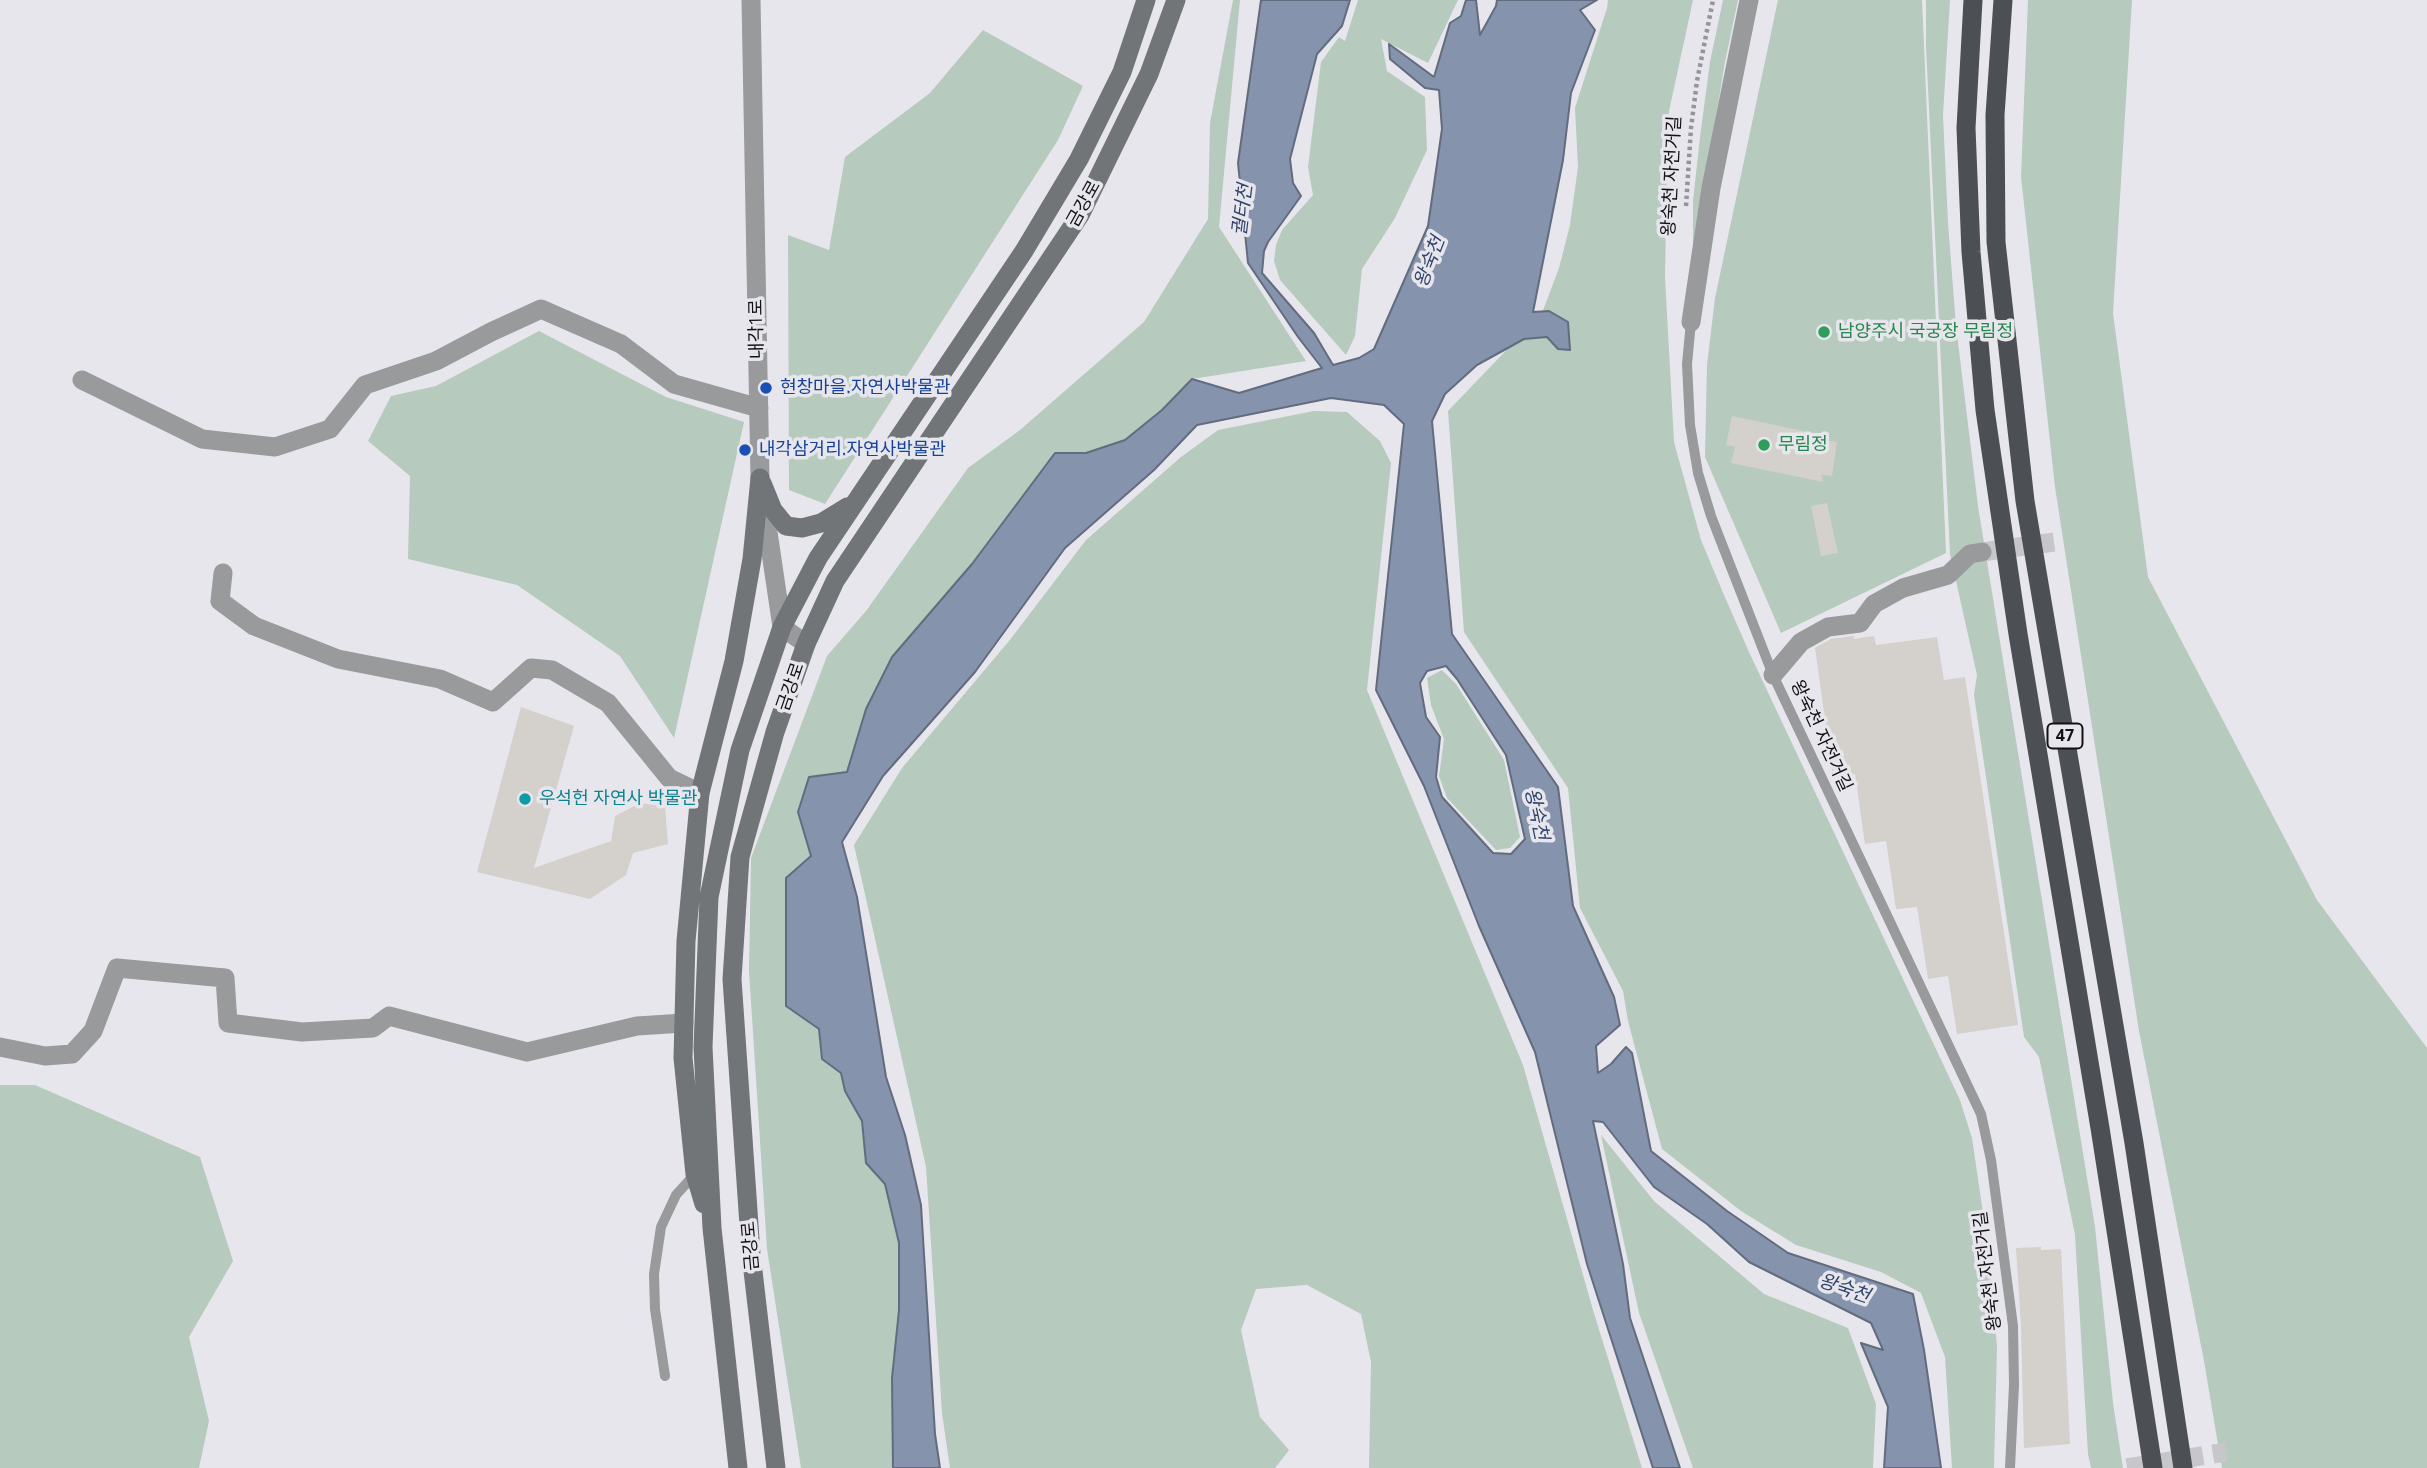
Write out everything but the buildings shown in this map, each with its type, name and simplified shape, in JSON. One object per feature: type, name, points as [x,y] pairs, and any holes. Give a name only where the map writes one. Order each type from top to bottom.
[{"type":"highway","name":"47","points":[[1973,0],[1966,128],[1971,251],[1985,410],[2016,620],[2153,1468]]},
{"type":"highway","name":"47","points":[[2003,0],[1995,115],[1996,242],[2025,500],[2134,1143],[2183,1468]]},
{"type":"highway","points":[[2162,1333],[2193,1468]]},
{"type":"highway","points":[[2133,1338],[2145,1468]]},
{"type":"main road","name":"금강로","points":[[738,1468],[712,1228],[703,1047],[709,897],[740,750],[782,627],[818,558],[1024,251],[1079,159],[1122,72],[1146,0]]},
{"type":"main road","name":"금강로","points":[[776,1468],[751,1254],[732,979],[740,857],[775,732],[806,644],[835,581],[1080,215],[1149,74],[1176,0]]},
{"type":"main road","points":[[760,478],[773,510],[786,526],[802,528],[821,523],[853,504]]},
{"type":"main road","points":[[712,1228],[695,1174],[683,1058],[685,941],[699,793],[734,661],[752,559],[760,478]]},
{"type":"street","name":"내각1로","points":[[751,0],[760,478],[782,627]]},
{"type":"street","points":[[1690,322],[1711,188],[1749,0]]},
{"type":"street","points":[[82,380],[202,439],[275,447],[330,429],[365,386],[436,361],[491,331],[541,309],[621,344],[674,384],[759,408]]},
{"type":"street","points":[[1773,675],[1801,642],[1828,627],[1860,622],[1874,604],[1903,588],[1948,575],[1970,554],[1982,552]]},
{"type":"street","points":[[223,573],[220,601],[254,626],[338,659],[440,678],[493,702],[531,668],[552,670],[608,703],[669,778],[699,793]]},
{"type":"street","points":[[782,627],[806,644]]},
{"type":"street","points":[[0,1047],[45,1056],[72,1054],[93,1031],[117,968],[225,978],[229,1023],[302,1032],[373,1028],[388,1016],[527,1052],[637,1026],[684,1023]]},
{"type":"lane","name":"왕숙천 자전거길","points":[[1690,322],[1687,364],[1690,425],[1698,473],[1711,516],[1773,675],[1981,1114],[1991,1160],[2013,1326],[2014,1468]]},
{"type":"lane","points":[[665,1376],[655,1308],[654,1274],[661,1227],[676,1195],[695,1174]]},
{"type":"path","name":"왕숙천 자전거길","points":[[1685,212],[1694,104],[1704,37],[1713,0]]},
{"type":"green space","points":[[1233,0],[1240,0],[1219,227],[1306,361],[1192,379],[1162,410],[1125,440],[1086,453],[1055,454],[972,564],[892,657],[866,709],[847,772],[798,812],[811,856],[822,1059],[841,1073],[845,1091],[862,1121],[866,1163],[885,1184],[899,1243],[899,1310],[892,1378],[893,1468],[801,1468],[767,1249],[749,971],[751,858],[827,656],[866,611],[968,468],[1020,430],[1144,322],[1208,219],[1210,123]]},
{"type":"green space","points":[[1358,0],[1458,0],[1428,63],[1381,39],[1387,71],[1425,97],[1427,150],[1395,218],[1362,269],[1355,336],[1346,355],[1280,280],[1274,261],[1282,230],[1313,195],[1308,167],[1321,62],[1339,37],[1345,41]]},
{"type":"green space","points":[[1608,0],[1693,0],[1668,116],[1665,277],[1674,442],[1701,540],[1724,595],[1960,1100],[1972,1138],[1989,1254],[1997,1347],[1994,1468],[1952,1468],[1945,1357],[1921,1293],[1881,1272],[1796,1245],[1741,1211],[1662,1149],[1628,1021],[1623,991],[1580,908],[1568,788],[1464,632],[1448,411],[1542,313],[1559,268],[1570,225],[1578,167],[1575,108]]},
{"type":"green space","points":[[1723,0],[1738,0],[1693,256],[1693,201],[1700,137],[1710,62]]},
{"type":"green space","name":"남양주시 국궁장 무림정","points":[[1778,0],[1922,0],[1946,553],[1781,633],[1705,457],[1707,365],[1715,298]]},
{"type":"green space","points":[[1926,0],[1950,0],[1943,115],[1956,326],[1978,506],[2095,1227],[2113,1403],[2123,1468],[2091,1468],[2088,1454],[2075,1235],[2039,1057],[2024,1037],[1974,695],[1977,675],[1950,554]]},
{"type":"green space","points":[[2028,0],[2132,0],[2113,313],[2148,577],[2317,900],[2427,1048],[2427,1468],[2222,1468],[2204,1361],[2139,1031],[2055,487],[2021,177]]},
{"type":"green space","points":[[983,30],[1083,86],[1058,140],[825,504],[789,490],[788,235],[829,250],[845,157],[930,93]]},
{"type":"green space","points":[[539,331],[666,397],[744,422],[674,738],[620,656],[517,585],[408,559],[410,476],[368,441],[391,396],[436,386]]},
{"type":"green space","points":[[1314,411],[1347,412],[1380,441],[1391,463],[1367,690],[1523,1065],[1593,1310],[1642,1468],[1369,1468],[1371,1362],[1361,1314],[1307,1285],[1256,1289],[1241,1330],[1260,1417],[1289,1450],[1275,1468],[950,1468],[942,1413],[926,1167],[854,845],[902,768],[1009,641],[1086,540],[1181,457],[1218,430]]},
{"type":"green space","points":[[1442,670],[1456,684],[1504,760],[1520,837],[1510,848],[1496,850],[1447,798],[1439,776],[1444,739],[1431,705],[1427,678]]},
{"type":"green space","points":[[0,1085],[35,1085],[200,1157],[233,1261],[189,1337],[209,1421],[199,1468],[0,1468]]},
{"type":"green space","points":[[1601,1135],[1654,1201],[1764,1294],[1848,1328],[1876,1404],[1873,1468],[1693,1468],[1639,1313]]},
{"type":"water","points":[[1261,0],[1350,0],[1342,26],[1317,54],[1290,159],[1293,183],[1301,196],[1268,242],[1264,251],[1262,273],[1314,333],[1333,365],[1359,358],[1374,349],[1428,226],[1442,129],[1439,90],[1425,88],[1390,59],[1389,44],[1434,77],[1450,23],[1461,16],[1466,0],[1476,0],[1480,35],[1497,0],[1597,0],[1580,10],[1595,30],[1571,93],[1563,160],[1533,312],[1549,311],[1568,322],[1570,350],[1558,349],[1547,337],[1524,339],[1477,365],[1445,394],[1432,421],[1452,634],[1558,787],[1573,906],[1614,997],[1620,1025],[1596,1046],[1598,1073],[1611,1064],[1626,1047],[1632,1053],[1651,1151],[1727,1211],[1788,1253],[1913,1294],[1941,1468],[1884,1468],[1888,1407],[1861,1343],[1883,1350],[1871,1323],[1749,1262],[1707,1224],[1654,1187],[1603,1122],[1593,1121],[1623,1264],[1630,1318],[1680,1468],[1653,1468],[1587,1264],[1535,1052],[1479,926],[1424,786],[1376,690],[1404,424],[1384,405],[1331,398],[1197,425],[1154,470],[1065,548],[975,672],[883,776],[842,842],[857,897],[886,1077],[905,1135],[921,1205],[935,1434],[940,1468],[893,1468],[892,1378],[899,1310],[899,1243],[885,1184],[866,1163],[862,1121],[845,1091],[841,1073],[822,1059],[819,1029],[786,1006],[786,878],[811,856],[798,812],[809,777],[847,772],[866,709],[892,657],[972,564],[1055,453],[1086,453],[1125,440],[1162,410],[1192,379],[1239,393],[1322,368],[1248,263],[1238,163]],"holes":[[[1446,666],[1506,755],[1525,839],[1511,854],[1493,853],[1442,797],[1436,777],[1440,737],[1426,717],[1420,683],[1427,671]]]},
{"type":"tunnel","points":[[1982,552],[2054,542]]},
{"type":"tunnel","points":[[2127,1468],[2226,1452]]},
{"type":"place","name":"남양주시 국궁장 무림정","points":[[1824,332]]},
{"type":"place","name":"현창마을.자연사박물관","points":[[766,388]]},
{"type":"place","name":"무림정","points":[[1764,445]]},
{"type":"place","name":"내각삼거리.자연사박물관","points":[[745,450]]},
{"type":"place","name":"우석헌 자연사 박물관","points":[[525,799]]},
{"type":"water label","name":"궐터천","points":[[1243,210]]},
{"type":"water label","name":"왕숙천","points":[[1430,262]]},
{"type":"water label","name":"왕숙천","points":[[1536,814]]},
{"type":"water label","name":"왕숙천","points":[[1844,1289]]}]
